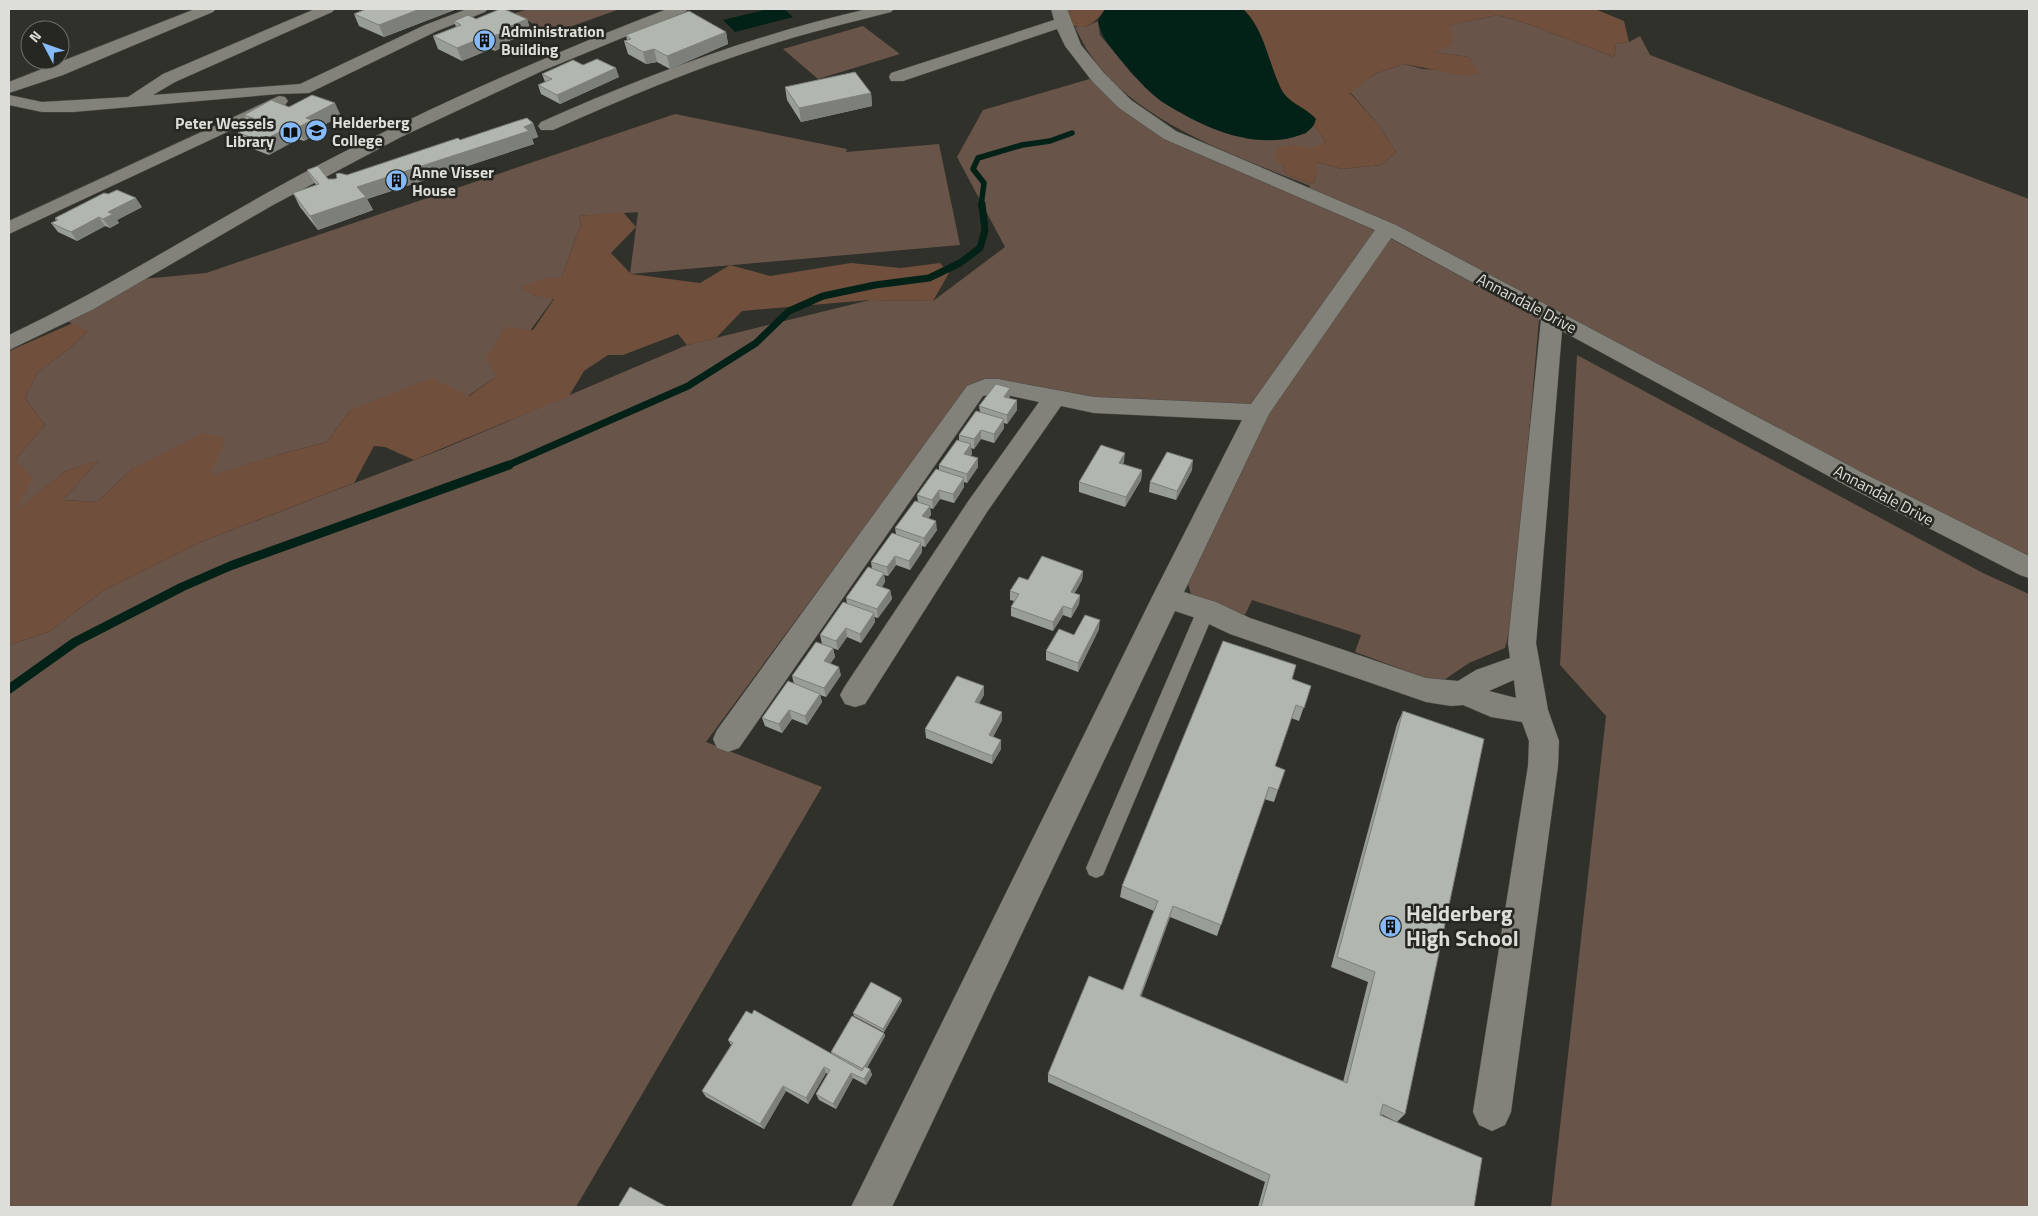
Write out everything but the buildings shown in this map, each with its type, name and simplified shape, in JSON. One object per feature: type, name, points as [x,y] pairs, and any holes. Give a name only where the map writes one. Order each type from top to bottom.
[{"type":"street","points":[[9,88],[57,71],[208,9]]},
{"type":"street","points":[[130,102],[170,78],[327,9]]},
{"type":"street","points":[[9,228],[419,34],[480,9]]},
{"type":"street","points":[[9,343],[103,297],[265,202],[346,158],[523,74],[680,9]]},
{"type":"street","points":[[547,126],[610,97],[737,49],[886,9]]},
{"type":"street","points":[[897,77],[1061,15]]},
{"type":"street","name":"Annandale Drive","points":[[1061,15],[1073,46],[1098,77],[1125,104],[1170,135],[1389,229],[1854,479],[2029,568]]},
{"type":"street","points":[[9,100],[42,107],[73,107],[278,89],[303,89]]},
{"type":"street","points":[[17,118],[42,107]]},
{"type":"street","points":[[871,1207],[1166,597],[1258,412],[1381,236],[1389,229]]},
{"type":"street","points":[[1492,1112],[1543,766],[1544,742],[1533,710],[1522,643],[1552,315]]},
{"type":"street","points":[[728,739],[973,393],[981,387],[998,386],[1094,405],[1258,412]]},
{"type":"street","points":[[855,695],[978,506],[1055,397]]},
{"type":"street","points":[[1166,597],[1206,610],[1240,626],[1426,690],[1451,694],[1465,693],[1491,705],[1512,710],[1533,710]]},
{"type":"street","points":[[1465,693],[1477,681],[1503,671],[1526,666]]},
{"type":"lane","points":[[1096,868],[1206,610]]},
{"type":"shaded area","points":[[529,9],[620,9],[550,34],[515,13]]},
{"type":"shaded area","points":[[768,9],[784,9],[793,17],[735,32],[723,20]]},
{"type":"shaded area","points":[[1061,9],[1105,9],[1094,22],[1082,27],[1070,23],[1065,18]]},
{"type":"shaded area","points":[[1105,9],[1243,9],[1250,17],[1261,37],[1284,94],[1316,119],[1315,123],[1308,131],[1298,136],[1277,140],[1260,140],[1226,133],[1178,112],[1158,99],[1146,88],[1109,45],[1101,32],[1098,21]]},
{"type":"shaded area","points":[[1243,9],[1595,9],[1624,21],[1629,42],[1616,44],[1614,57],[1531,25],[1498,15],[1451,25],[1453,44],[1435,52],[1469,57],[1480,72],[1467,76],[1404,64],[1375,74],[1350,93],[1378,124],[1396,152],[1382,165],[1342,169],[1317,162],[1317,173],[1313,184],[1287,175],[1282,165],[1275,159],[1277,150],[1284,146],[1292,145],[1309,149],[1326,142],[1314,125],[1315,118],[1284,94],[1261,37],[1250,17]]},
{"type":"shaded area","points":[[1498,15],[1531,25],[1614,57],[1616,44],[1629,42],[1640,36],[1650,55],[2029,199],[2029,564],[1983,542],[1307,190],[1310,186],[1222,150],[1162,119],[1135,101],[1111,80],[1089,54],[1075,27],[1087,26],[1098,21],[1100,35],[1133,75],[1162,102],[1305,134],[1314,125],[1326,142],[1282,165],[1287,175],[1313,184],[1317,173],[1317,162],[1342,169],[1382,165],[1396,152],[1378,124],[1350,92],[1375,74],[1404,64],[1423,69],[1479,72],[1469,57],[1434,52],[1450,25]]},
{"type":"shaded area","points":[[863,26],[900,54],[818,79],[783,49]]},
{"type":"shaded area","points":[[1093,78],[1118,105],[1377,230],[1259,402],[1234,410],[1096,401],[993,381],[951,410],[706,742],[822,787],[576,1207],[9,1207],[9,645],[49,632],[103,591],[201,542],[443,449],[687,345],[870,300],[933,301],[1005,247],[957,157],[983,110]]},
{"type":"shaded area","points":[[675,114],[847,149],[846,152],[939,144],[960,245],[630,274],[638,212],[579,216],[581,224],[561,278],[545,278],[532,295],[554,298],[497,376],[468,396],[350,410],[327,442],[281,454],[210,477],[133,468],[97,502],[63,500],[98,461],[65,471],[15,513],[15,460],[45,425],[25,398],[38,372],[69,349],[87,332],[62,318],[132,280],[206,273]]},
{"type":"shaded area","points":[[623,212],[636,227],[611,253],[631,274],[700,283],[730,265],[770,276],[851,263],[901,268],[940,263],[949,273],[933,301],[870,300],[742,311],[716,338],[687,345],[678,334],[623,355],[608,355],[584,371],[569,396],[414,460],[385,447],[374,446],[354,483],[201,542],[103,591],[49,632],[9,645],[9,351],[73,323],[87,332],[69,349],[38,372],[25,398],[45,425],[15,460],[33,477],[16,511],[65,471],[99,460],[63,500],[97,502],[133,468],[204,433],[226,438],[210,476],[327,442],[350,410],[432,378],[469,396],[497,376],[486,359],[505,327],[533,330],[554,299],[532,295],[521,287],[545,278],[561,278],[581,224],[579,216]]},
{"type":"shaded area","points":[[1388,237],[1539,319],[1513,617],[1505,648],[1469,663],[1444,680],[1434,681],[1355,652],[1361,635],[1252,600],[1245,615],[1191,594],[1185,573],[1266,415]]},
{"type":"shaded area","points":[[1577,355],[1983,573],[2029,594],[2029,1207],[1551,1207],[1606,716],[1560,665]]},
{"type":"waterway","points":[[981,206],[984,183],[973,169],[978,158],[1022,145],[1050,141],[1072,133]]},
{"type":"waterway","points":[[506,466],[688,386],[756,343],[789,311],[823,296],[875,285],[929,278],[960,263],[980,248],[985,230],[982,204]]},
{"type":"waterway","points":[[9,689],[75,642],[182,587],[230,566],[509,465]]},
{"type":"place","name":"Administration Building","points":[[485,40]]},
{"type":"place","name":"Helderberg College","points":[[316,131]]},
{"type":"place","name":"Peter Wessels Library","points":[[290,132]]},
{"type":"place","name":"Anne Visser House","points":[[396,181]]},
{"type":"place","name":"Helderberg High School","points":[[1390,926]]}]
